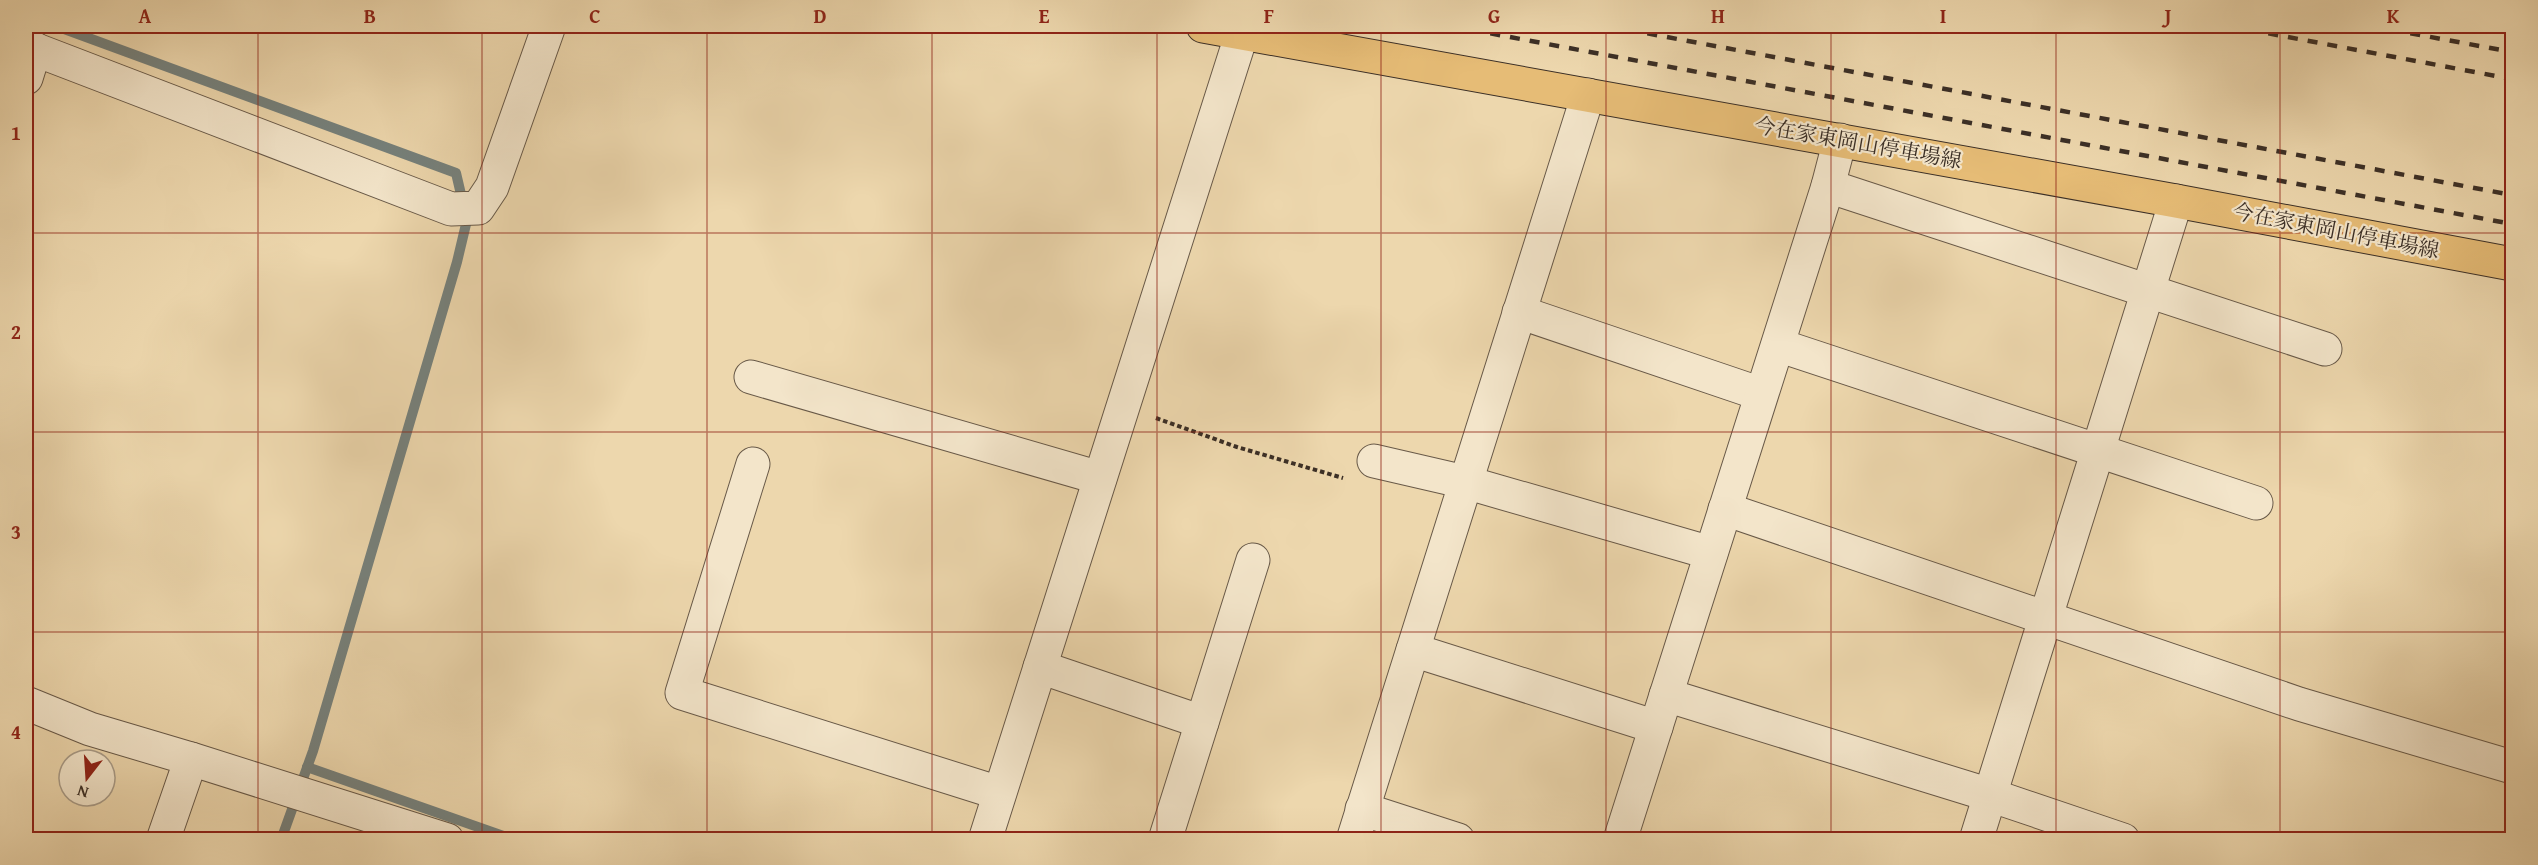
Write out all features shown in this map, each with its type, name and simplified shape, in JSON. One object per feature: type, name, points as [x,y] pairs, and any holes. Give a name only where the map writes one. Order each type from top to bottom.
[{"type":"main road","name":"今在家東岡山停車場線","points":[[1203,26],[2176,201],[2512,264]]},
{"type":"street","points":[[28,58],[465,208],[492,187],[549,26]]},
{"type":"street","points":[[985,840],[1242,33]]},
{"type":"street","points":[[1458,840],[1357,824],[1588,95]]},
{"type":"street","points":[[1620,840],[1828,186],[1840,140]]},
{"type":"street","points":[[1828,186],[2148,289],[2325,349]]},
{"type":"street","points":[[1976,840],[2176,201]]},
{"type":"street","points":[[1519,312],[1761,394]]},
{"type":"street","points":[[1778,345],[2256,503]]},
{"type":"street","points":[[751,377],[1100,478]]},
{"type":"street","points":[[1374,461],[1465,482],[1711,554]]},
{"type":"street","points":[[753,465],[682,693],[999,793]]},
{"type":"street","points":[[1725,510],[2299,704],[2512,767]]},
{"type":"street","points":[[1165,840],[1253,560]]},
{"type":"street","points":[[1413,650],[1656,727]]},
{"type":"street","points":[[1040,667],[1202,722]]},
{"type":"street","points":[[1666,695],[1990,795],[2123,840]]},
{"type":"street","points":[[26,703],[90,729],[447,840]]},
{"type":"street","points":[[163,840],[191,759]]},
{"type":"path","points":[[1123,406],[1236,447],[1362,484],[1374,461]]},
{"type":"waterway","points":[[56,26],[456,173],[467,220],[457,262],[313,751],[281,840]]},
{"type":"waterway","points":[[307,767],[515,840]]},
{"type":"railway","points":[[1451,26],[2512,224]]},
{"type":"railway","points":[[1608,26],[2512,195]]},
{"type":"railway","points":[[2229,26],[2512,79]]},
{"type":"railway","points":[[2371,26],[2512,52]]}]
